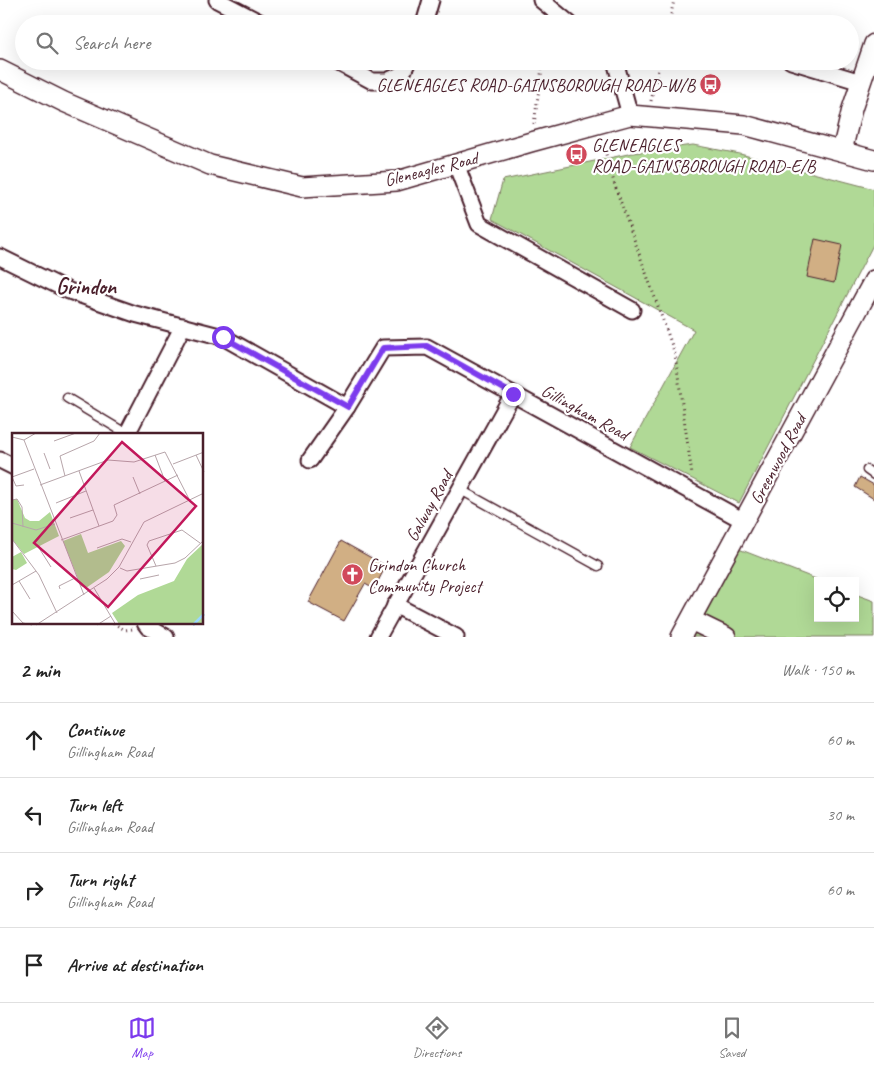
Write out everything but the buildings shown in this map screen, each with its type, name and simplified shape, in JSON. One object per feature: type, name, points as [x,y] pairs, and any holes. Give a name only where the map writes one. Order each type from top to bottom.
[{"type":"street","points":[[217,0],[246,15]]},
{"type":"street","points":[[427,15],[431,0]]},
{"type":"street","points":[[541,0],[559,15]]},
{"type":"street","points":[[842,151],[852,109],[874,44]]},
{"type":"street","name":"Gleneagles Road","points":[[0,70],[64,102],[210,166],[302,186],[397,181],[598,124],[639,116],[744,126],[874,160]]},
{"type":"street","points":[[353,70],[372,80],[387,81],[402,74],[404,70]]},
{"type":"street","points":[[619,70],[639,116]]},
{"type":"street","points":[[821,70],[861,82]]},
{"type":"street","points":[[456,164],[479,224],[632,310]]},
{"type":"street","points":[[2,264],[69,291],[135,314],[223,337],[348,407]]},
{"type":"street","name":"Greenwood Road","points":[[681,637],[873,283]]},
{"type":"street","points":[[128,433],[183,326]]},
{"type":"street","name":"Gillingham Road","points":[[310,460],[348,407],[383,348],[427,346],[744,521]]},
{"type":"street","name":"Galway Road","points":[[378,637],[513,394]]},
{"type":"street","points":[[0,460],[12,466]]},
{"type":"street","points":[[395,605],[456,637]]},
{"type":"street","points":[[690,620],[726,637]]},
{"type":"street","points":[[146,624],[166,637]]},
{"type":"lane","points":[[66,398],[125,433]]},
{"type":"lane","points":[[866,470],[874,475]]},
{"type":"lane","points":[[459,489],[598,566]]},
{"type":"path","points":[[671,15],[674,0]]},
{"type":"path","points":[[531,142],[542,70]]},
{"type":"path","points":[[639,116],[657,70]]},
{"type":"path","points":[[598,124],[615,186],[675,354],[693,473],[688,491]]},
{"type":"green space","points":[[693,145],[740,154],[874,189],[874,243],[739,503],[630,447],[694,330],[492,219],[503,180],[633,153]]},
{"type":"green space","points":[[731,546],[814,578],[814,622],[859,622],[859,595],[874,601],[874,637],[687,637]]},
{"type":"place","name":"GLENEAGLES ROAD-GAINSBOROUGH ROAD-W/B","points":[[711,85]]},
{"type":"place","name":"GLENEAGLES ROAD-GAINSBOROUGH ROAD-E/B","points":[[576,155]]},
{"type":"place","name":"Grindon Church Community Project","points":[[352,575]]},
{"type":"district","name":"Grindon","points":[[86,286]]},
{"type":"route","points":[[223,337],[348,407],[383,348],[427,346],[513,394]]}]
